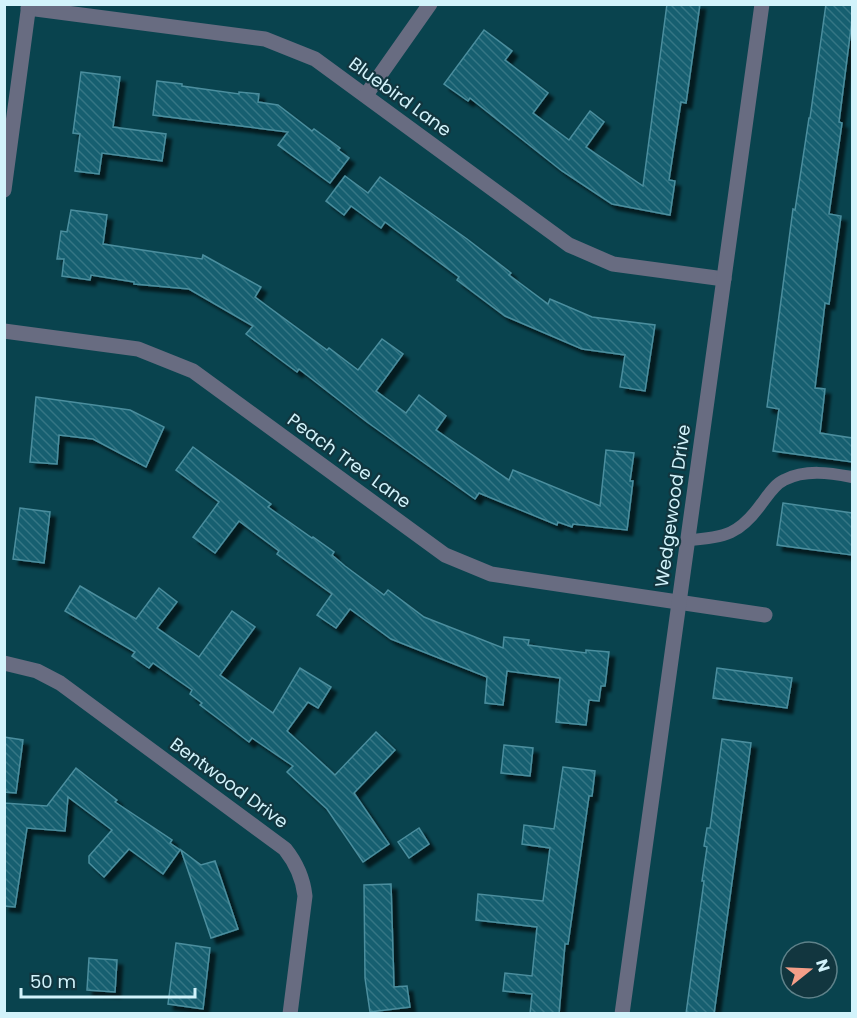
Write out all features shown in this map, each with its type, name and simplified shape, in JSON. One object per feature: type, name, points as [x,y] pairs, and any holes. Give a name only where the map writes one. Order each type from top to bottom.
[{"type":"street","points":[[366,95],[430,4]]},
{"type":"street","name":"Wedgewood Drive","points":[[622,1014],[762,4]]},
{"type":"street","points":[[4,190],[28,6]]},
{"type":"street","name":"Bluebird Lane","points":[[28,6],[265,39],[315,59],[569,245],[614,264],[724,279]]},
{"type":"street","name":"Peach Tree Lane","points":[[4,331],[138,349],[193,371],[445,555],[491,574],[765,615]]},
{"type":"street","name":"Bentwood Drive","points":[[4,663],[37,671],[60,683],[285,849],[296,862],[306,896],[290,1014]]},
{"type":"lane","points":[[688,540],[716,538],[737,530],[753,516],[769,493],[783,480],[809,472],[852,477]]},
{"type":"building","points":[[667,4],[700,4],[686,103],[681,102],[669,180],[675,181],[670,215],[612,204],[562,171],[470,98],[468,101],[444,84],[484,30],[512,51],[505,60],[548,93],[533,113],[569,140],[590,111],[604,122],[586,147],[643,186]]},
{"type":"building","points":[[826,4],[852,4],[852,20],[839,122],[842,123],[829,214],[841,216],[829,304],[825,303],[815,388],[825,389],[820,433],[852,438],[852,462],[773,451],[779,409],[767,407],[793,209],[795,210],[810,118]]},
{"type":"building","points":[[81,72],[120,77],[113,127],[166,134],[162,161],[102,153],[99,174],[75,171],[80,134],[73,133]]},
{"type":"building","points":[[157,81],[239,94],[239,92],[259,94],[258,102],[278,105],[312,131],[314,129],[340,148],[338,150],[349,158],[330,183],[278,145],[288,132],[153,115]]},
{"type":"building","points":[[345,176],[368,193],[380,177],[467,239],[548,304],[550,299],[592,317],[655,325],[645,391],[620,387],[625,355],[582,349],[505,316],[457,280],[459,277],[385,222],[381,228],[351,206],[344,215],[326,201]]},
{"type":"building","points":[[71,210],[107,215],[103,244],[202,259],[203,255],[261,287],[255,297],[358,370],[382,339],[403,354],[376,391],[406,413],[419,395],[446,416],[436,430],[509,480],[513,470],[600,506],[606,450],[634,453],[627,530],[573,524],[572,527],[558,522],[557,525],[479,493],[475,499],[367,422],[299,369],[297,372],[246,334],[253,326],[189,289],[134,284],[134,282],[91,275],[90,280],[62,276],[64,259],[57,259],[61,231],[67,232]]},
{"type":"building","points":[[36,397],[130,410],[164,427],[146,467],[93,439],[59,435],[57,464],[30,462]]},
{"type":"building","points":[[193,447],[271,504],[268,507],[334,552],[332,555],[384,595],[388,590],[424,617],[503,648],[504,637],[529,640],[528,645],[586,653],[586,650],[609,652],[605,686],[601,686],[599,701],[589,700],[586,725],[556,722],[560,678],[507,671],[503,705],[485,703],[487,677],[391,639],[350,609],[336,628],[317,615],[332,594],[277,554],[279,551],[239,521],[215,553],[193,537],[219,502],[176,470]]},
{"type":"building","points":[[783,503],[852,513],[852,555],[777,545]]},
{"type":"building","points":[[20,508],[50,512],[44,563],[13,559]]},
{"type":"building","points":[[80,586],[136,619],[159,588],[177,602],[157,628],[199,657],[232,611],[255,627],[220,675],[273,713],[300,668],[331,687],[318,708],[308,702],[287,731],[335,775],[376,732],[395,750],[354,793],[389,844],[363,862],[327,809],[287,772],[293,766],[252,738],[249,742],[200,705],[202,703],[190,694],[192,690],[153,663],[149,668],[132,656],[135,652],[65,611]]},
{"type":"building","points":[[717,668],[792,678],[787,708],[713,698]]},
{"type":"building","points":[[4,737],[23,740],[16,793],[4,792]]},
{"type":"building","points":[[722,739],[751,743],[714,1014],[686,1014],[704,881],[702,881],[707,847],[704,846],[707,828],[710,828]]},
{"type":"building","points":[[504,745],[533,748],[530,776],[501,773]]},
{"type":"building","points":[[563,767],[595,771],[592,796],[589,796],[568,944],[565,944],[559,1014],[530,1014],[532,994],[503,991],[505,973],[532,976],[537,927],[476,920],[478,894],[543,901],[550,848],[522,844],[524,825],[554,829]]},
{"type":"building","points":[[76,768],[117,800],[115,802],[172,840],[170,843],[180,850],[163,874],[129,849],[104,877],[89,863],[89,856],[112,830],[68,797],[65,831],[27,828],[15,907],[4,906],[4,803],[47,806]]},
{"type":"building","points":[[419,828],[429,844],[409,858],[398,842]]},
{"type":"building","points":[[181,850],[201,865],[215,861],[238,929],[211,938]]},
{"type":"building","points":[[391,884],[394,987],[407,986],[410,1007],[370,1012],[365,978],[364,885]]},
{"type":"building","points":[[176,943],[210,948],[203,1009],[168,1004]]},
{"type":"building","points":[[89,958],[117,960],[115,992],[87,990]]}]
